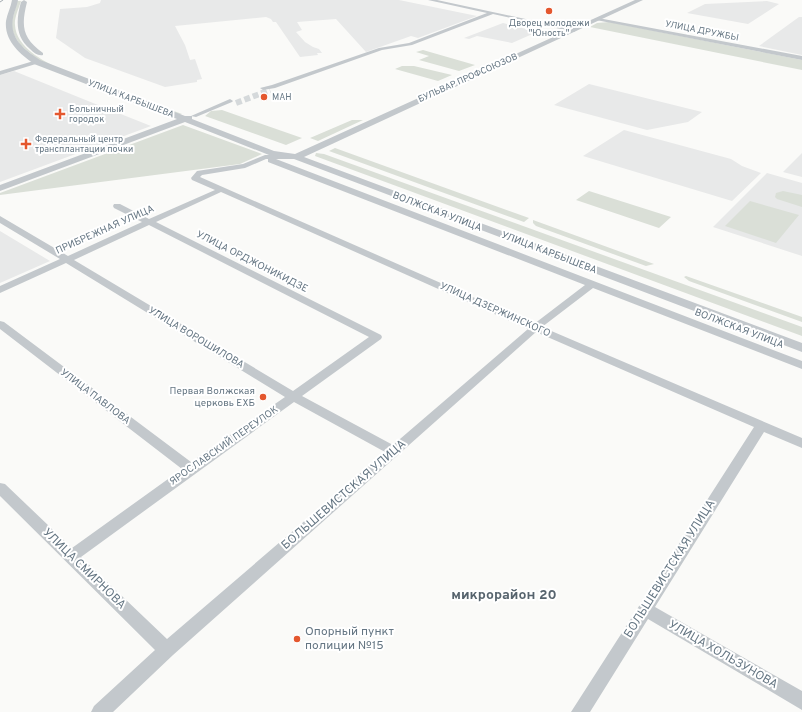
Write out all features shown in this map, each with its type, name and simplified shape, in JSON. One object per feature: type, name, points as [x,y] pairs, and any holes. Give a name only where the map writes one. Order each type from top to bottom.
[{"type":"street","name":"УЛИЦА КАРБЫШЕВА","points":[[15,0],[8,25],[11,36],[16,45],[37,62],[190,118],[285,149],[292,152],[296,157]]},
{"type":"street","name":"УЛИЦА КАРБЫШЕВА","points":[[24,0],[19,24],[22,35],[37,52],[65,68],[190,118],[272,153],[296,157],[802,348]]},
{"type":"street","points":[[430,0],[574,30]]},
{"type":"street","name":"БУЛЬВАР ПРОФСОЮЗОВ","points":[[296,157],[640,0]]},
{"type":"street","points":[[263,88],[272,89],[381,49],[410,44],[492,13]]},
{"type":"street","name":"УЛИЦА ДРУЖБЫ","points":[[598,19],[802,58]]},
{"type":"street","points":[[0,72],[37,62]]},
{"type":"street","points":[[0,188],[233,102]]},
{"type":"street","name":"УЛИЦА КАРБЫШЕВА","points":[[285,149],[313,148]]},
{"type":"street","points":[[265,158],[296,157]]},
{"type":"street","name":"УЛИЦА ДЗЕРЖИНСКОГО","points":[[265,158],[245,166],[200,173],[195,178],[535,328],[802,443]]},
{"type":"street","name":"ВОЛЖСКАЯ УЛИЦА","points":[[265,158],[593,283],[802,365]]},
{"type":"street","name":"ПРИБРЕЖНАЯ УЛИЦА","points":[[0,290],[220,190]]},
{"type":"street","name":"УЛИЦА ОРДЖОНИКИДЗЕ","points":[[117,206],[377,338]]},
{"type":"street","name":"УЛИЦА ВОРОШИЛОВА","points":[[0,219],[294,397],[394,451]]},
{"type":"street","name":"БОЛЬШЕВИСТСКАЯ УЛИЦА","points":[[100,712],[168,650],[535,328],[593,283]]},
{"type":"street","name":"УЛИЦА ПАВЛОВА","points":[[0,324],[190,469]]},
{"type":"street","name":"ЯРОСЛАВСКИЙ ПЕРЕУЛОК","points":[[71,556],[190,469],[377,338]]},
{"type":"street","name":"БОЛЬШЕВИСТСКАЯ УЛИЦА","points":[[580,712],[760,426]]},
{"type":"street","name":"УЛИЦА СМИРНОВА","points":[[0,488],[168,650]]},
{"type":"street","name":"УЛИЦА ХОЛЬЗУНОВА","points":[[645,609],[802,702]]},
{"type":"shaded area","points":[[101,0],[399,0],[477,16],[418,38],[411,36],[366,52],[336,19],[297,22],[302,30],[296,32],[305,42],[319,49],[322,53],[317,53],[318,55],[300,57],[276,22],[273,22],[271,19],[266,17],[175,26],[185,45],[190,60],[195,59],[202,79],[197,80],[197,82],[165,87],[85,58],[56,38],[60,9],[87,7],[100,3]]},
{"type":"shaded area","points":[[17,1],[21,1],[15,19],[15,25],[20,40],[32,52],[46,62],[60,69],[182,114],[179,115],[41,62],[20,45],[14,35],[11,25]]},
{"type":"shaded area","points":[[767,1],[779,4],[748,24],[687,13],[705,4]]},
{"type":"shaded area","points":[[799,17],[802,17],[802,55],[759,46]]},
{"type":"shaded area","points":[[609,22],[802,60],[802,70],[590,27],[597,23]]},
{"type":"shaded area","points":[[503,23],[537,32],[512,43],[477,36],[469,39],[464,38]]},
{"type":"shaded area","points":[[423,50],[475,65],[459,71],[419,60],[429,56],[416,52]]},
{"type":"shaded area","points":[[402,66],[414,66],[452,75],[438,81],[395,69]]},
{"type":"shaded area","name":"Больничный городок","points":[[14,71],[151,126],[0,182],[0,75]]},
{"type":"shaded area","points":[[589,84],[702,112],[688,122],[647,130],[554,105]]},
{"type":"shaded area","points":[[222,110],[302,138],[286,145],[205,116],[211,111]]},
{"type":"shaded area","points":[[352,120],[363,120],[318,141],[310,138]]},
{"type":"shaded area","points":[[183,125],[262,154],[240,164],[0,195],[0,193]]},
{"type":"shaded area","points":[[624,130],[731,159],[742,166],[761,173],[732,201],[583,156]]},
{"type":"shaded area","points":[[335,148],[529,218],[524,222],[329,151]]},
{"type":"shaded area","points":[[316,153],[324,154],[802,327],[802,336],[315,156]]},
{"type":"shaded area","points":[[802,153],[802,177],[783,172]]},
{"type":"shaded area","points":[[767,173],[802,183],[802,256],[713,227]]},
{"type":"shaded area","points":[[589,191],[671,217],[659,228],[576,200]]},
{"type":"shaded area","points":[[783,191],[802,195],[802,207],[775,197],[776,193]]},
{"type":"shaded area","points":[[750,201],[799,215],[776,243],[725,226]]},
{"type":"shaded area","points":[[533,220],[654,264],[646,266],[536,226],[533,223]]},
{"type":"shaded area","points":[[0,231],[50,261],[0,283]]},
{"type":"shaded area","points":[[686,276],[802,317],[802,322],[689,281],[684,277]]},
{"type":"tunnel","points":[[236,103],[270,90]]},
{"type":"place","name":"Дворец молодежи \"Юность\"","points":[[549,11]]},
{"type":"place","name":"МАН","points":[[264,97]]},
{"type":"place","name":"Больничный городок","points":[[60,114]]},
{"type":"place","name":"Федеральный центр трансплантации почки","points":[[26,144]]},
{"type":"place","name":"Первая Волжская церковь ЕХБ","points":[[263,397]]},
{"type":"place","name":"Опорный пункт полиции №15","points":[[297,639]]},
{"type":"district","name":"микрорайон 20","points":[[504,595]]}]
